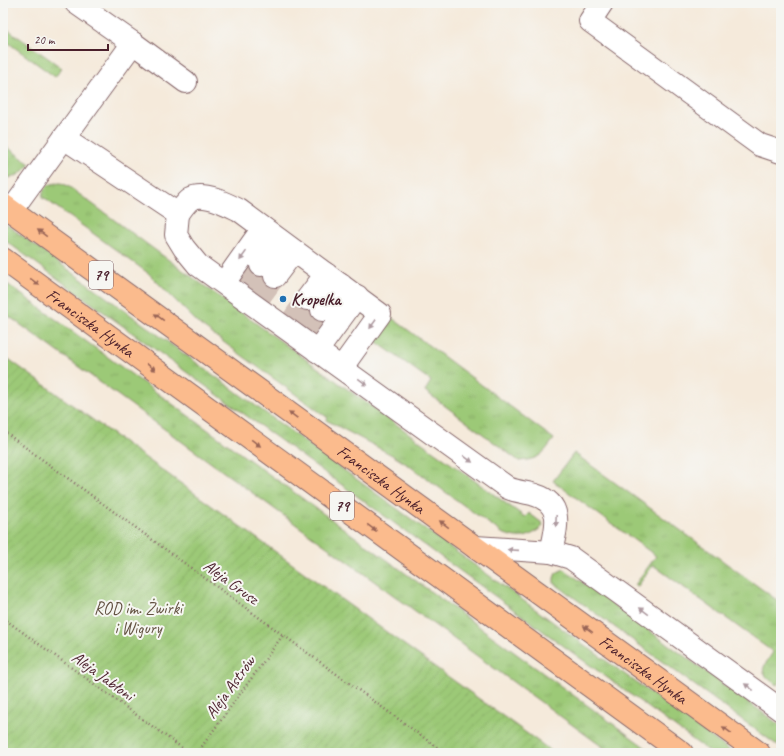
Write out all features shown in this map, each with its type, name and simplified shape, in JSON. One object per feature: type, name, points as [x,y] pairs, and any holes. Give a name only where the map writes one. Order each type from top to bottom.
[{"type":"main road","name":"Franciszka Hynka","points":[[7,208],[759,753]]},
{"type":"main road","name":"Franciszka Hynka","points":[[3,259],[682,753]]},
{"type":"lane","points":[[76,3],[186,82]]},
{"type":"lane","points":[[602,3],[590,21],[760,145],[781,152]]},
{"type":"lane","points":[[7,208],[64,138],[133,43]]},
{"type":"lane","points":[[64,138],[178,214]]},
{"type":"lane","points":[[342,368],[380,314],[234,208],[216,200],[203,197],[191,199],[178,214],[176,235],[184,248],[198,265],[244,294],[300,334],[342,368],[508,488],[541,497],[554,507],[557,518],[552,552]]},
{"type":"lane","points":[[268,271],[279,240]]},
{"type":"lane","points":[[244,294],[279,240]]},
{"type":"lane","points":[[315,305],[341,285]]},
{"type":"lane","points":[[300,334],[341,285]]},
{"type":"lane","points":[[476,547],[552,552],[578,562],[781,710]]},
{"type":"path","name":"Aleja Grusz","points":[[3,431],[445,753]]},
{"type":"path","name":"Aleja Jabłoni","points":[[3,618],[189,753]]},
{"type":"path","name":"Aleja Astrów","points":[[197,753],[282,635]]},
{"type":"green space","points":[[3,26],[62,68],[55,77],[3,39]]},
{"type":"green space","points":[[3,144],[30,164],[21,173],[8,178],[3,178]]},
{"type":"green space","points":[[61,183],[68,186],[525,517],[529,513],[542,523],[543,526],[533,534],[524,537],[514,537],[502,533],[408,465],[326,420],[328,418],[200,325],[148,273],[45,198],[43,199],[43,191],[47,186]]},
{"type":"green space","points":[[3,222],[733,753],[711,753],[3,239]]},
{"type":"green space","points":[[3,281],[653,753],[611,753],[3,312]]},
{"type":"green space","points":[[388,315],[554,439],[540,455],[532,459],[519,461],[425,391],[431,381],[371,338]]},
{"type":"green space","name":"ROD im. Żwirki i Wigury","points":[[3,355],[554,753],[3,753]]},
{"type":"green space","points":[[574,453],[781,603],[781,680],[777,685],[766,676],[763,670],[773,652],[653,565],[638,586],[635,585],[656,556],[553,481]]},
{"type":"green space","points":[[564,569],[781,726],[781,748],[554,583],[556,573]]},
{"type":"tunnel","points":[[244,288],[261,265]]},
{"type":"tunnel","points":[[259,298],[275,276]]},
{"type":"tunnel","points":[[291,322],[307,299]]},
{"type":"tunnel","points":[[306,332],[322,310]]},
{"type":"place","name":"Kropelka","points":[[283,299]]}]
